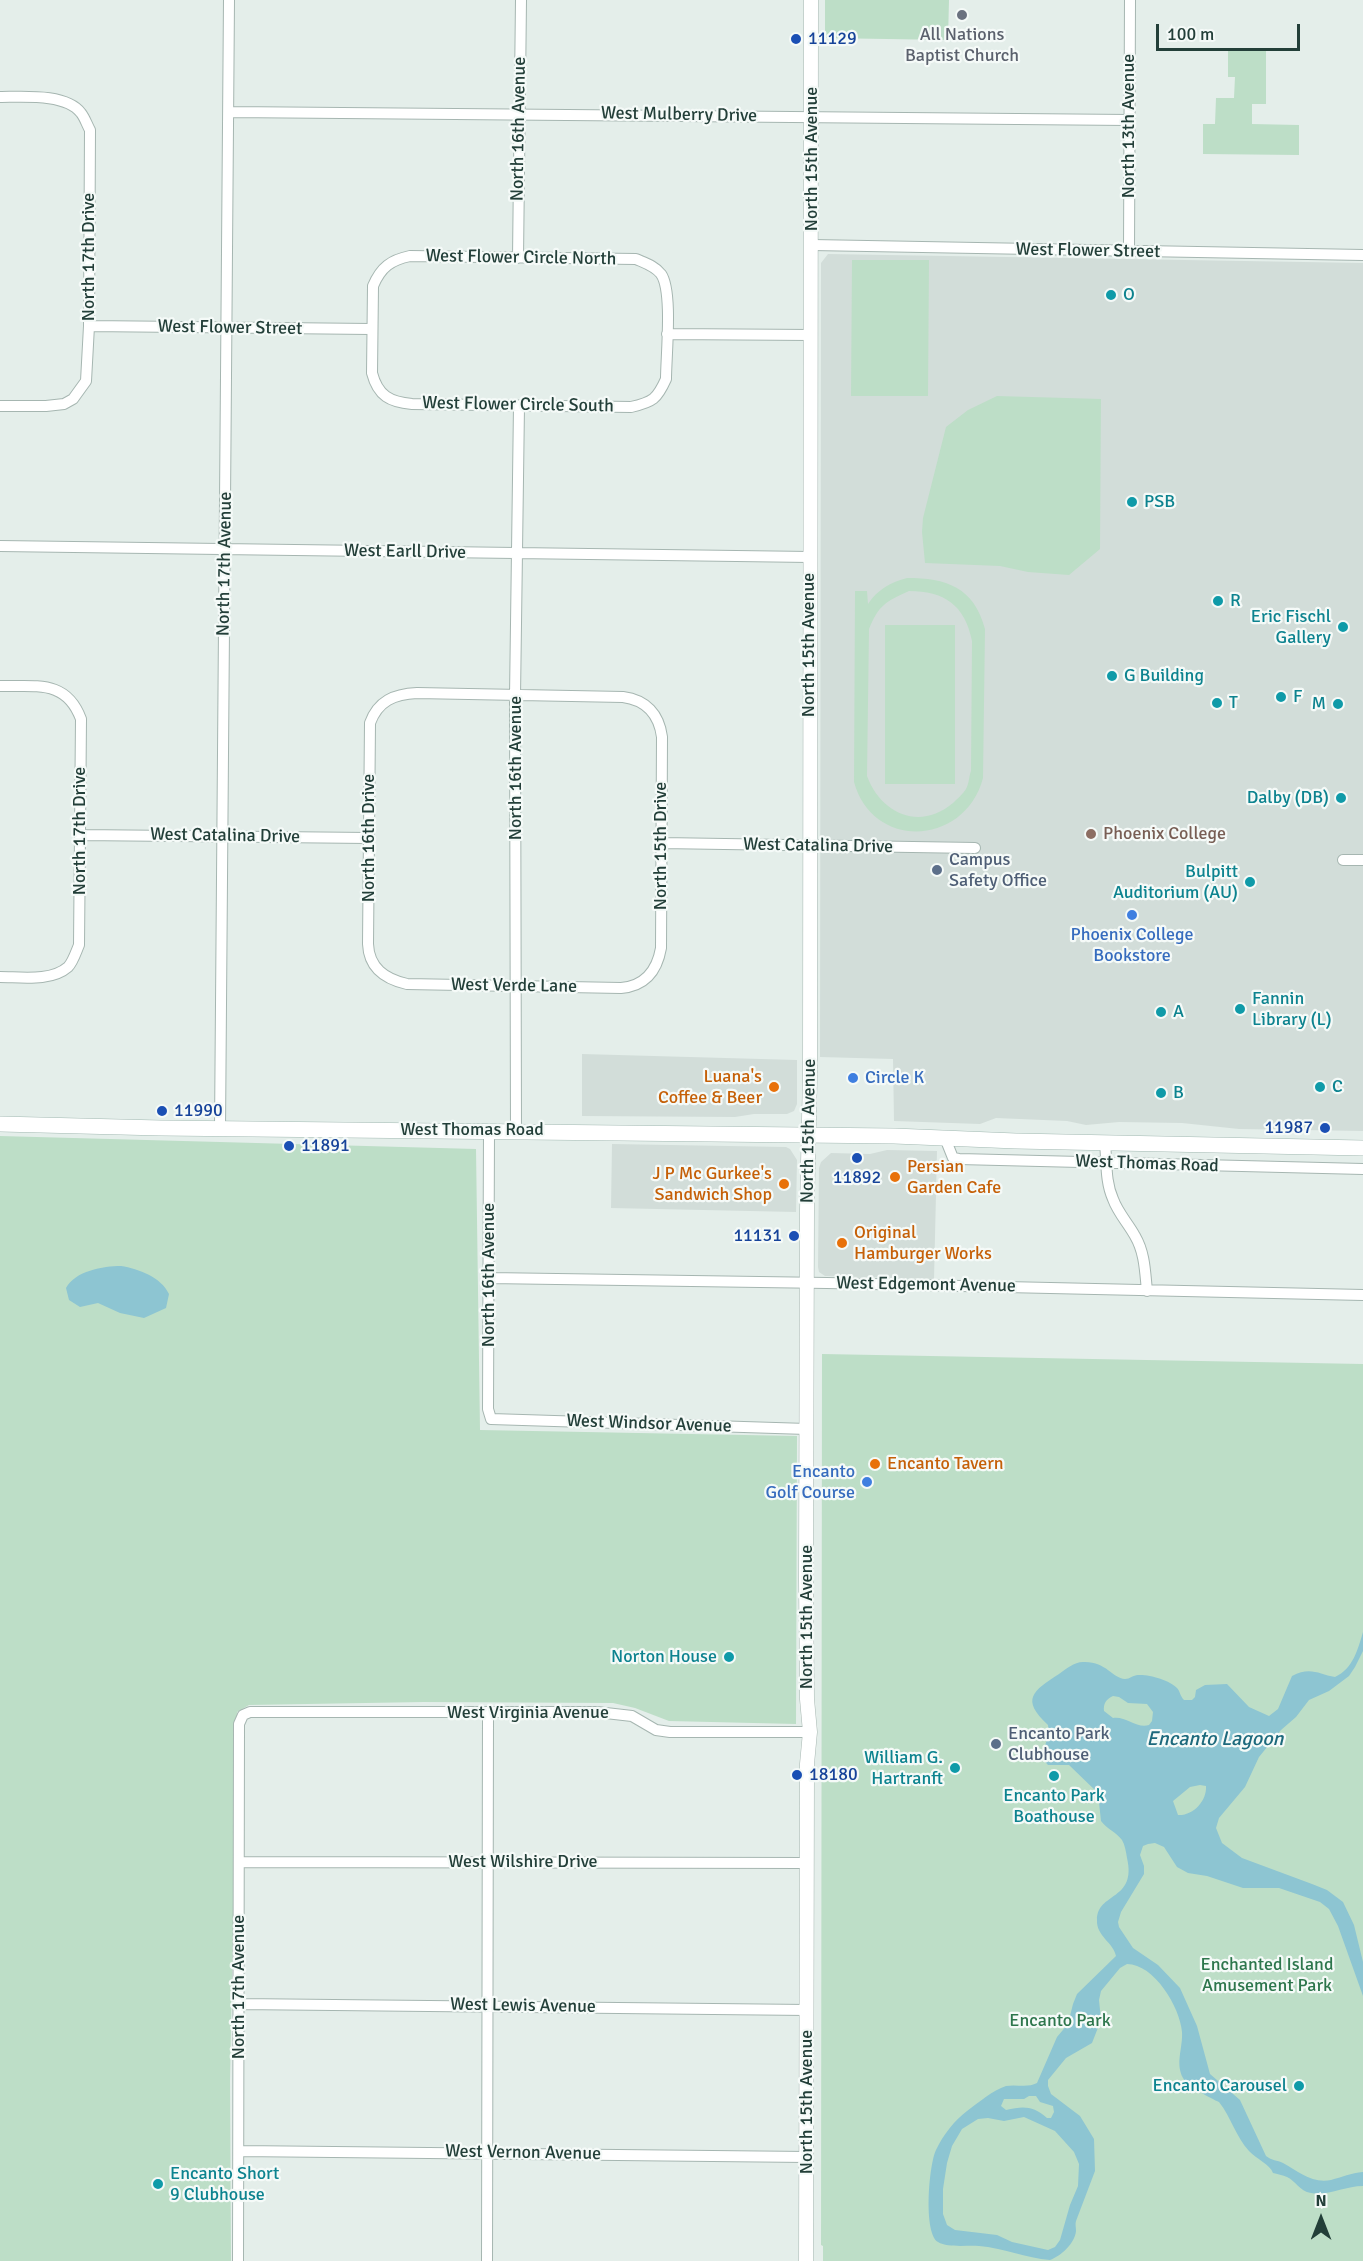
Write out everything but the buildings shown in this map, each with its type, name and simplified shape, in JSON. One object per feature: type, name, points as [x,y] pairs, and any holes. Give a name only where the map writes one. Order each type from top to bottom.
[{"type":"main road","name":"West Thomas Road","points":[[0,1124],[809,1135],[1363,1148]]},
{"type":"street","name":"North 17th Avenue","points":[[220,1128],[230,0]]},
{"type":"street","name":"North 16th Avenue","points":[[518,258],[521,0]]},
{"type":"street","name":"North 15th Avenue","points":[[806,2261],[807,1764],[810,1732],[807,1671],[807,1282],[813,116],[811,0]]},
{"type":"street","name":"North 13th Avenue","points":[[1129,252],[1130,0]]},
{"type":"street","name":"North 17th Drive","points":[[0,97],[40,97],[64,102],[81,112],[90,130],[89,327],[86,381],[74,399],[64,404],[0,406]]},
{"type":"street","name":"West Mulberry Drive","points":[[230,112],[1129,120]]},
{"type":"street","name":"West Flower Street","points":[[812,245],[1363,255]]},
{"type":"street","name":"West Flower Circle North","points":[[371,329],[373,286],[378,274],[395,260],[410,256],[636,260],[650,265],[661,275],[667,292],[667,334]]},
{"type":"street","name":"West Flower Street","points":[[89,327],[371,329]]},
{"type":"street","name":"West Flower Circle South","points":[[371,329],[372,374],[375,384],[386,398],[412,404],[631,407],[656,399],[666,379],[667,334]]},
{"type":"street","points":[[667,334],[811,335]]},
{"type":"street","name":"North 16th Avenue","points":[[516,1131],[515,696],[519,405]]},
{"type":"street","name":"West Earll Drive","points":[[0,546],[810,557]]},
{"type":"street","name":"North 17th Drive","points":[[0,686],[46,686],[58,690],[69,696],[77,707],[81,719],[79,945],[68,967],[56,973],[40,977],[0,977]]},
{"type":"street","name":"North 16th Drive","points":[[383,975],[375,967],[369,952],[370,723],[373,715],[385,701],[409,693],[515,696]]},
{"type":"street","name":"North 15th Drive","points":[[515,696],[623,697],[640,701],[651,710],[659,722],[662,737],[661,948],[657,965],[644,980]]},
{"type":"street","name":"West Catalina Drive","points":[[80,835],[369,838]]},
{"type":"street","name":"West Catalina Drive","points":[[662,843],[975,848]]},
{"type":"street","points":[[1343,860],[1363,860]]},
{"type":"street","name":"West Verde Lane","points":[[383,975],[407,984],[621,988],[636,985],[644,980]]},
{"type":"street","name":"North 16th Avenue","points":[[489,1131],[488,1409],[491,1419]]},
{"type":"street","name":"West Thomas Road","points":[[945,1138],[953,1158],[960,1159],[1363,1169]]},
{"type":"street","points":[[1105,1143],[1112,1198],[1136,1236],[1144,1254],[1147,1291]]},
{"type":"street","name":"West Edgemont Avenue","points":[[489,1278],[807,1282],[1363,1295]]},
{"type":"street","name":"West Windsor Avenue","points":[[491,1419],[807,1429]]},
{"type":"street","name":"West Virginia Avenue","points":[[243,1714],[250,1712],[618,1714],[632,1716],[656,1730],[670,1732],[810,1732]]},
{"type":"street","points":[[487,2261],[488,1713]]},
{"type":"street","name":"North 17th Avenue","points":[[238,2261],[239,1724],[243,1714]]},
{"type":"street","name":"West Wilshire Drive","points":[[239,1862],[808,1863]]},
{"type":"street","name":"West Lewis Avenue","points":[[238,2004],[808,2010]]},
{"type":"street","name":"West Vernon Avenue","points":[[239,2151],[807,2157]]},
{"type":"shaded area","name":"Phoenix College","points":[[828,254],[1363,263],[1363,1131],[1239,1129],[1182,1123],[1119,1122],[1086,1125],[1067,1121],[996,1118],[980,1124],[894,1121],[893,1059],[820,1057],[821,263]]},
{"type":"shaded area","points":[[582,1054],[797,1060],[797,1104],[794,1111],[787,1114],[754,1114],[735,1117],[582,1116]]},
{"type":"shaded area","points":[[612,1144],[786,1147],[797,1160],[796,1212],[611,1208]]},
{"type":"shaded area","points":[[887,1150],[937,1151],[934,1279],[825,1276],[819,1272],[818,1267],[819,1168],[821,1162],[831,1153],[870,1154]]},
{"type":"green space","points":[[825,0],[949,0],[948,40],[825,38]]},
{"type":"green space","points":[[1228,50],[1266,50],[1266,104],[1252,104],[1252,124],[1299,125],[1299,155],[1203,154],[1203,124],[1215,124],[1216,98],[1234,98],[1235,77],[1228,77]]},
{"type":"green space","points":[[852,260],[929,260],[928,396],[851,396]]},
{"type":"green space","points":[[997,396],[1101,399],[1100,549],[1069,575],[1028,572],[1000,566],[925,563],[923,518],[946,427],[968,410]]},
{"type":"green space","points":[[921,578],[946,583],[956,588],[974,603],[985,629],[983,778],[973,801],[958,817],[939,827],[919,831],[898,829],[880,820],[864,804],[854,782],[855,591],[867,591],[868,604],[880,591],[901,580]],"holes":[[[909,591],[933,594],[951,602],[958,609],[969,629],[972,641],[971,771],[966,789],[953,803],[928,816],[915,817],[892,809],[873,789],[867,776],[869,629],[876,614],[888,602]]]},
{"type":"green space","points":[[885,625],[955,625],[955,784],[885,784]]},
{"type":"green space","name":"Encanto Golf Course","points":[[0,1136],[476,1149],[480,1430],[797,1436],[796,1724],[669,1721],[635,1708],[613,1703],[424,1702],[249,1705],[237,1712],[230,2081],[231,2261],[0,2261]]},
{"type":"green space","points":[[822,1354],[1363,1364],[1363,2261],[823,2261],[823,2246],[821,2245]]},
{"type":"water","points":[[121,1266],[135,1269],[161,1283],[169,1294],[166,1308],[144,1318],[120,1313],[98,1303],[80,1307],[69,1300],[66,1288],[76,1277],[98,1268]]},
{"type":"water","name":"Encanto Lagoon","points":[[1363,1632],[1363,1651],[1349,1676],[1329,1691],[1309,1700],[1296,1717],[1281,1730],[1259,1757],[1245,1787],[1219,1818],[1216,1828],[1222,1843],[1242,1858],[1327,1890],[1343,1902],[1354,1925],[1363,1962],[1363,1996],[1338,1926],[1329,1909],[1320,1902],[1279,1888],[1243,1888],[1207,1876],[1188,1873],[1177,1867],[1164,1847],[1155,1843],[1143,1846],[1140,1855],[1144,1874],[1121,1912],[1118,1922],[1133,1948],[1158,1965],[1180,1988],[1197,2026],[1210,2074],[1240,2100],[1266,2156],[1306,2176],[1324,2181],[1363,2172],[1363,2186],[1317,2194],[1307,2192],[1287,2177],[1273,2173],[1252,2154],[1244,2145],[1219,2102],[1194,2088],[1183,2078],[1180,2067],[1182,2032],[1171,1999],[1147,1971],[1127,1964],[1120,1968],[1101,1991],[1099,2000],[1101,2020],[1092,2043],[1066,2058],[1048,2080],[1051,2094],[1080,2116],[1094,2139],[1095,2171],[1076,2221],[1075,2236],[1070,2244],[1063,2252],[1050,2260],[988,2247],[952,2246],[938,2242],[930,2226],[929,2198],[933,2158],[942,2139],[954,2123],[996,2090],[1006,2086],[1037,2083],[1057,2037],[1068,2024],[1077,1994],[1116,1956],[1115,1951],[1099,1931],[1097,1920],[1103,1905],[1127,1882],[1129,1872],[1125,1846],[1120,1837],[1101,1821],[1098,1793],[1069,1765],[1048,1765],[1041,1757],[1049,1734],[1048,1725],[1034,1708],[1033,1696],[1042,1685],[1073,1664],[1091,1662],[1120,1678],[1127,1679],[1142,1675],[1164,1680],[1177,1688],[1184,1700],[1192,1700],[1196,1690],[1205,1685],[1227,1684],[1249,1707],[1269,1716],[1278,1709],[1292,1676],[1309,1671],[1335,1677],[1346,1669],[1357,1652]],"holes":[[[1113,1696],[1128,1703],[1147,1704],[1153,1712],[1152,1721],[1145,1726],[1113,1718],[1104,1711],[1107,1700]],[[1206,1786],[1202,1802],[1189,1813],[1178,1815],[1173,1801],[1190,1787]],[[1036,2096],[1040,2102],[1053,2106],[1054,2112],[1051,2118],[1028,2108],[1006,2110],[1001,2106],[1004,2099],[1024,2099]],[[1024,2117],[1055,2131],[1074,2152],[1079,2164],[1078,2186],[1060,2240],[1055,2247],[1048,2250],[1012,2242],[997,2235],[955,2230],[947,2225],[943,2214],[943,2189],[947,2163],[952,2146],[962,2129],[978,2119],[1004,2121]]]},
{"type":"place","name":"All Nations Baptist Church","points":[[962,15]]},
{"type":"place","name":"11129","points":[[796,39]]},
{"type":"place","name":"O","points":[[1111,295]]},
{"type":"place","name":"PSB","points":[[1132,502]]},
{"type":"place","name":"R","points":[[1218,601]]},
{"type":"place","name":"Eric Fischl Gallery","points":[[1343,627]]},
{"type":"place","name":"G Building","points":[[1112,676]]},
{"type":"place","name":"F","points":[[1281,697]]},
{"type":"place","name":"T","points":[[1217,703]]},
{"type":"place","name":"M","points":[[1338,704]]},
{"type":"place","name":"Dalby (DB)","points":[[1341,798]]},
{"type":"place","name":"Phoenix College","points":[[1091,834]]},
{"type":"place","name":"Campus Safety Office","points":[[937,870]]},
{"type":"place","name":"Bulpitt Auditorium (AU)","points":[[1250,882]]},
{"type":"place","name":"Phoenix College Bookstore","points":[[1132,915]]},
{"type":"place","name":"Fannin Library (L)","points":[[1240,1009]]},
{"type":"place","name":"A","points":[[1161,1012]]},
{"type":"place","name":"Circle K","points":[[853,1078]]},
{"type":"place","name":"Luana's Coffee & Beer","points":[[774,1087]]},
{"type":"place","name":"C","points":[[1320,1087]]},
{"type":"place","name":"B","points":[[1161,1093]]},
{"type":"place","name":"11990","points":[[162,1111]]},
{"type":"place","name":"11987","points":[[1325,1128]]},
{"type":"place","name":"11891","points":[[289,1146]]},
{"type":"place","name":"11892","points":[[857,1158]]},
{"type":"place","name":"Persian Garden Cafe","points":[[895,1177]]},
{"type":"place","name":"J P Mc Gurkee's Sandwich Shop","points":[[784,1184]]},
{"type":"place","name":"11131","points":[[794,1236]]},
{"type":"place","name":"Original Hamburger Works","points":[[842,1243]]},
{"type":"place","name":"Encanto Tavern","points":[[875,1464]]},
{"type":"place","name":"Encanto Golf Course","points":[[867,1482]]},
{"type":"place","name":"Norton House","points":[[729,1657]]},
{"type":"place","name":"Encanto Park Clubhouse","points":[[996,1744]]},
{"type":"place","name":"William G. Hartranft","points":[[955,1768]]},
{"type":"place","name":"18180","points":[[797,1775]]},
{"type":"place","name":"Encanto Park Boathouse","points":[[1054,1776]]},
{"type":"place","name":"Encanto Carousel","points":[[1299,2086]]},
{"type":"place","name":"Encanto Short 9 Clubhouse","points":[[158,2184]]},
{"type":"park label","name":"Enchanted Island Amusement Park","points":[[1267,1975]]},
{"type":"park label","name":"Encanto Park","points":[[1060,2021]]}]
